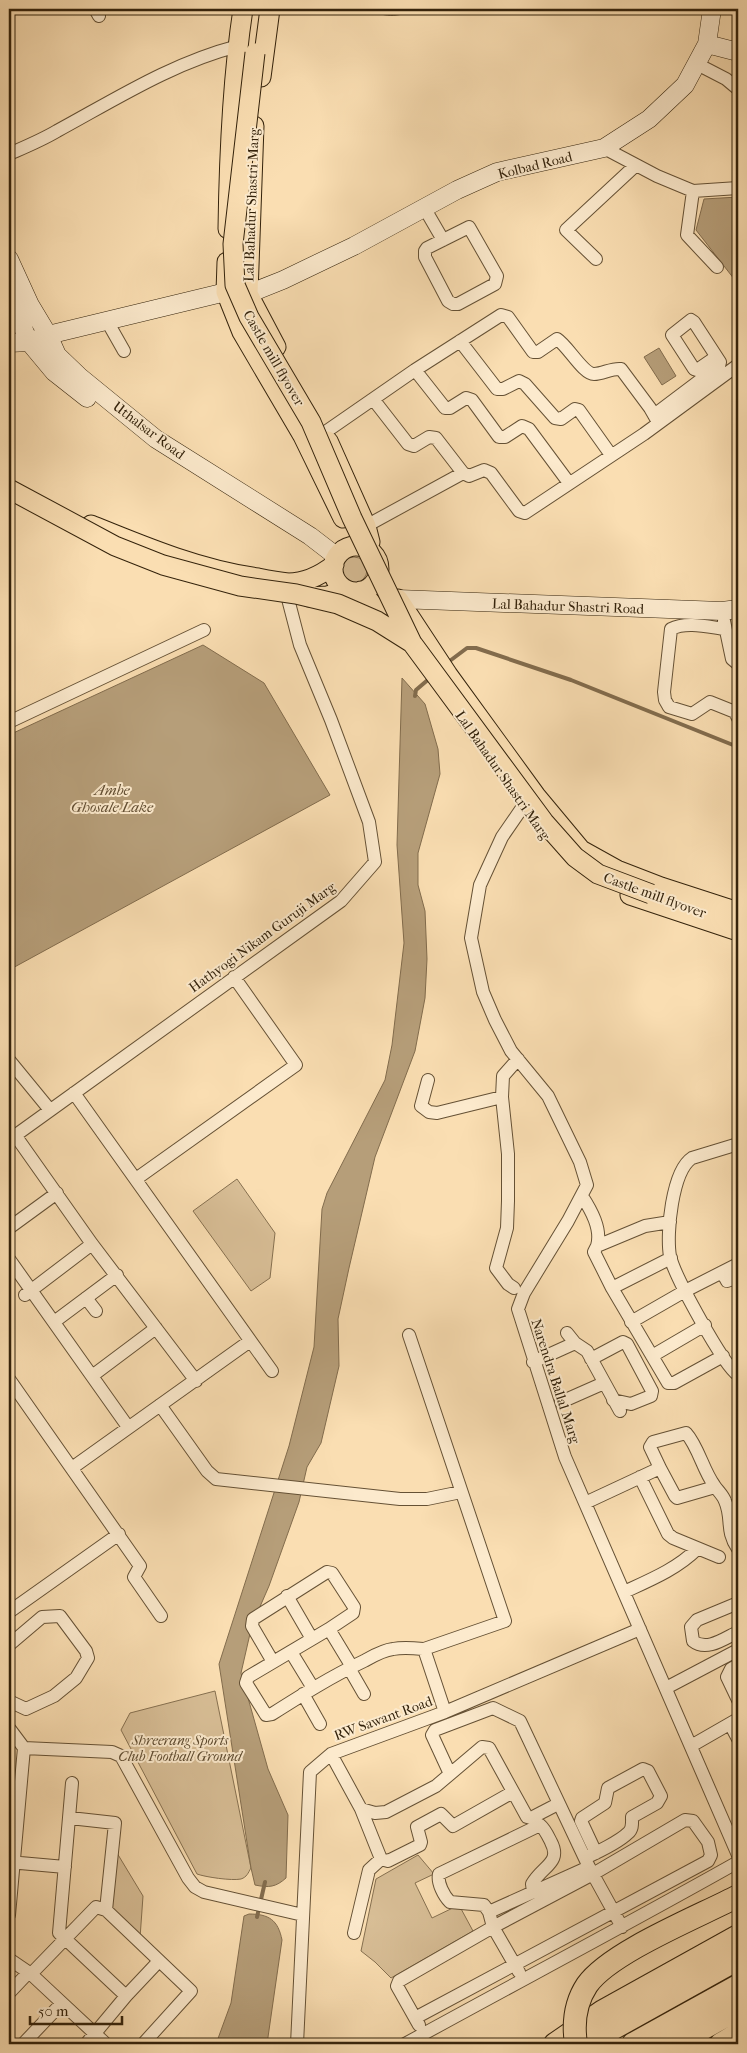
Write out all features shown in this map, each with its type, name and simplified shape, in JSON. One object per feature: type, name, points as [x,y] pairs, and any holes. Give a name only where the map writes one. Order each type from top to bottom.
[{"type":"highway","points":[[576,2044],[574,2026],[577,2005],[587,1985],[611,1962],[738,1896]]},
{"type":"highway","points":[[555,2044],[603,2011],[738,1936]]},
{"type":"highway","points":[[585,2044],[738,1959]]},
{"type":"highway","points":[[633,2044],[738,1986]]},
{"type":"highway","points":[[675,2044],[738,2009]]},
{"type":"highway","points":[[721,2044],[738,2034]]},
{"type":"main road","name":"Lal Bahadur Shastri Marg","points":[[243,9],[246,50],[229,155],[226,292],[242,332],[303,436],[370,557],[530,801],[546,838],[569,862],[616,890],[657,902],[738,931]]},
{"type":"main road","points":[[246,50],[260,9]]},
{"type":"main road","name":"Lal Bahadur Shastri Marg","points":[[270,9],[254,129],[248,294],[324,433],[366,526],[370,557]]},
{"type":"main road","name":"Castle mill flyover","points":[[246,50],[233,244],[235,285],[249,317],[311,422],[352,518],[414,649],[544,822],[575,857],[598,874],[738,925]]},
{"type":"main road","points":[[9,482],[67,516],[146,547],[210,569],[237,575],[288,591]]},
{"type":"main road","points":[[9,491],[93,540],[144,563],[230,588],[288,591],[327,596],[374,584],[370,557],[345,549],[323,574],[299,581],[288,591]]},
{"type":"main road","name":"Castle mill flyover","points":[[9,491],[115,546],[164,565],[240,586],[296,594],[338,604],[377,621],[414,649]]},
{"type":"main road","points":[[335,560],[334,572],[336,580],[354,590]]},
{"type":"main road","name":"Lal Bahadur Shastri Marg","points":[[354,590],[414,649],[441,688],[530,801],[581,850],[617,870],[661,887],[738,912]]},
{"type":"street","name":"Kolbad Road","points":[[248,294],[354,246],[457,190],[497,172],[604,148],[655,114],[686,85],[707,44],[712,9]]},
{"type":"street","points":[[707,44],[738,52]]},
{"type":"street","points":[[9,154],[55,133],[157,76],[206,54],[246,50]]},
{"type":"street","points":[[696,64],[726,79],[738,89]]},
{"type":"street","points":[[604,148],[693,191],[738,188]]},
{"type":"street","points":[[596,259],[566,230],[636,165]]},
{"type":"street","points":[[693,191],[688,235],[717,267]]},
{"type":"street","points":[[425,208],[443,240]]},
{"type":"street","points":[[469,227],[497,276],[495,284],[458,304],[448,301],[425,257],[424,251],[443,240],[469,227]]},
{"type":"street","name":"Uthalsar Road","points":[[9,259],[30,305],[67,373],[207,478],[335,560]]},
{"type":"street","points":[[9,343],[29,342],[48,335],[226,292],[248,294]]},
{"type":"street","points":[[9,295],[29,342],[54,372],[67,373]]},
{"type":"street","points":[[324,433],[415,370],[501,315],[508,317],[533,352],[538,352],[557,339],[563,343],[587,373],[594,374],[621,369],[656,419]]},
{"type":"street","points":[[107,321],[124,351]]},
{"type":"street","points":[[460,341],[497,390],[519,381],[525,384],[555,418],[561,419],[575,409],[579,410],[611,455]]},
{"type":"street","points":[[373,399],[408,444],[414,446],[429,437],[436,438],[463,473],[469,476],[484,470],[491,473],[519,512],[525,513],[611,455],[656,419],[719,366],[720,362],[716,357]]},
{"type":"street","points":[[656,419],[738,365]]},
{"type":"street","points":[[415,370],[444,408],[450,408],[466,398],[472,400],[500,437],[505,437],[522,426],[529,429],[569,483]]},
{"type":"street","points":[[366,526],[463,473]]},
{"type":"street","name":"Hathyogi Nikam Guruji Marg","points":[[12,1138],[341,900],[375,862],[369,822],[331,720],[300,645],[288,591]]},
{"type":"street","name":"Lal Bahadur Shastri Road","points":[[398,599],[728,616]]},
{"type":"street","points":[[738,664],[732,659],[728,616],[685,626],[677,626],[671,629],[664,692],[665,700],[669,707],[692,714],[710,702],[735,712],[738,718]]},
{"type":"street","points":[[9,722],[204,630]]},
{"type":"street","name":"Narendra Ballal Marg","points":[[530,801],[502,837],[480,885],[470,938],[483,992],[507,1044],[548,1096],[580,1162],[587,1185],[524,1293],[518,1309],[565,1458],[738,1855]]},
{"type":"street","points":[[136,1179],[296,1065],[234,977]]},
{"type":"street","points":[[514,1288],[497,1272],[496,1268],[507,1228],[508,1210],[508,1154],[502,1097],[503,1076],[518,1059]]},
{"type":"street","points":[[9,1060],[50,1110]]},
{"type":"street","points":[[428,1080],[421,1106],[429,1112],[437,1113],[502,1097]]},
{"type":"street","points":[[74,1093],[272,1371]]},
{"type":"street","points":[[12,1138],[57,1193],[92,1244],[196,1381]]},
{"type":"street","points":[[738,1144],[692,1158],[686,1162],[679,1178],[668,1235],[671,1258],[685,1291],[724,1358],[738,1375]]},
{"type":"street","points":[[9,1228],[57,1193]]},
{"type":"street","points":[[582,1196],[590,1208],[600,1236],[594,1252],[631,1322],[668,1383],[674,1383],[724,1358],[738,1354]]},
{"type":"street","points":[[597,1246],[645,1226],[670,1222]]},
{"type":"street","points":[[28,1292],[92,1244]]},
{"type":"street","points":[[612,1288],[671,1258]]},
{"type":"street","points":[[9,1260],[18,1279],[54,1322],[128,1427]]},
{"type":"street","points":[[631,1322],[685,1291],[734,1271]]},
{"type":"street","points":[[54,1322],[117,1275]]},
{"type":"street","points":[[86,1298],[96,1311]]},
{"type":"street","points":[[652,1356],[704,1325]]},
{"type":"street","points":[[92,1376],[125,1348],[156,1328]]},
{"type":"street","points":[[272,1662],[252,1626],[253,1619],[326,1572],[332,1573],[354,1607],[353,1613],[248,1677],[246,1684],[266,1715],[272,1714],[350,1667],[391,1649],[411,1647],[424,1649],[505,1621],[409,1336]]},
{"type":"street","points":[[534,1362],[571,1338],[581,1345],[592,1359],[620,1411]]},
{"type":"street","points":[[72,1468],[250,1341]]},
{"type":"street","points":[[592,1359],[623,1342],[627,1344],[652,1391],[651,1396],[631,1404],[614,1400]]},
{"type":"street","points":[[9,1379],[140,1566],[134,1577],[161,1616]]},
{"type":"street","points":[[570,1402],[604,1383]]},
{"type":"street","points":[[160,1405],[207,1471],[216,1479],[400,1498],[428,1499],[462,1492]]},
{"type":"street","points":[[715,1487],[677,1498],[650,1448],[653,1442],[686,1433],[690,1437],[702,1465],[715,1487],[726,1500],[730,1538],[738,1549]]},
{"type":"street","points":[[585,1503],[660,1468]]},
{"type":"street","points":[[640,1478],[668,1534],[719,1557]]},
{"type":"street","points":[[9,1612],[119,1534]]},
{"type":"street","points":[[624,1592],[686,1560],[697,1548]]},
{"type":"street","points":[[287,1596],[312,1639]]},
{"type":"street","points":[[738,1603],[697,1620],[691,1627],[694,1641],[698,1645],[707,1646],[738,1632]]},
{"type":"street","points":[[9,1645],[42,1617],[60,1616],[86,1650],[88,1658],[76,1678],[54,1696],[26,1709],[9,1701]]},
{"type":"street","points":[[329,1629],[364,1694]]},
{"type":"street","name":"RW Sawant Road","points":[[297,2044],[310,1772],[331,1754],[445,1712],[640,1630]]},
{"type":"street","points":[[424,1649],[445,1712]]},
{"type":"street","points":[[666,1688],[738,1650]]},
{"type":"street","points":[[291,1652],[320,1724]]},
{"type":"street","points":[[738,1665],[731,1669],[727,1677],[738,1700]]},
{"type":"street","points":[[450,1774],[432,1735],[435,1730],[493,1708],[520,1721],[558,1804],[591,1863],[622,1927]]},
{"type":"street","points":[[691,1746],[734,1722],[738,1739]]},
{"type":"street","points":[[9,1728],[24,1748],[14,1799],[9,1915]]},
{"type":"street","points":[[361,1809],[375,1813],[386,1812],[436,1786],[482,1747],[489,1748],[527,1817],[532,1818],[558,1804]]},
{"type":"street","points":[[24,1748],[112,1752],[121,1756],[188,1878],[195,1887],[204,1892],[303,1915]]},
{"type":"street","points":[[331,1754],[361,1809],[380,1859]]},
{"type":"street","points":[[424,2033],[397,1986],[399,1980],[493,1927],[591,1863],[629,1833],[633,1825],[632,1818],[657,1803],[661,1796],[648,1771],[643,1769],[608,1788],[605,1803],[582,1818],[581,1821],[591,1863]]},
{"type":"street","points":[[72,1783],[59,1932],[126,1996]]},
{"type":"street","points":[[380,1859],[388,1861],[420,1845],[417,1827],[442,1814],[452,1826],[513,1792]]},
{"type":"street","points":[[70,1818],[116,1823],[106,1910]]},
{"type":"street","points":[[415,2018],[708,1860],[711,1856],[708,1842],[692,1821],[685,1820],[489,1912]]},
{"type":"street","points":[[523,1979],[493,1927],[489,1912],[484,1905],[450,1902],[438,1879],[440,1874],[540,1825],[544,1828],[556,1851],[555,1857],[532,1884],[533,1892]]},
{"type":"street","points":[[354,1933],[369,1870],[380,1859]]},
{"type":"street","points":[[405,2044],[738,1862]]},
{"type":"street","points":[[20,1863],[65,1868]]},
{"type":"street","points":[[9,1993],[96,1907],[106,1910],[191,1991],[143,2044]]},
{"type":"street","points":[[9,1959],[30,1974],[106,2044]]},
{"type":"street","points":[[86,2044],[126,1996],[159,1961]]},
{"type":"street","points":[[23,2044],[62,2003]]},
{"type":"green space","points":[[354,557],[363,561],[367,570],[363,579],[354,583],[345,579],[341,570],[345,561]]},
{"type":"green space","points":[[237,1179],[275,1233],[270,1278],[251,1291],[193,1211]]},
{"type":"green space","name":"Shreerang Sports Club Football Ground","points":[[215,1691],[251,1868],[246,1876],[241,1879],[197,1874],[121,1730],[130,1713]]},
{"type":"green space","points":[[117,1853],[143,1896],[140,1938],[111,1909]]},
{"type":"green space","points":[[418,1855],[434,1874],[415,1883],[432,1918],[459,1905],[473,1931],[391,1978],[361,1951],[376,1879]]},
{"type":"water","points":[[372,9],[416,9],[405,13],[388,15]]},
{"type":"water","points":[[738,197],[738,284],[696,230],[704,199]]},
{"type":"water","points":[[659,348],[676,376],[662,385],[644,357]]},
{"type":"water","name":"Ambe Ghosale Lake","points":[[203,645],[264,683],[330,795],[9,970],[9,735]]},
{"type":"water","points":[[402,678],[425,704],[438,749],[440,774],[418,853],[418,885],[425,911],[427,959],[425,998],[415,1051],[375,1157],[349,1268],[338,1319],[339,1366],[321,1443],[307,1467],[299,1502],[269,1586],[252,1625],[241,1673],[268,1769],[288,1815],[286,1878],[275,1885],[260,1886],[255,1885],[251,1868],[219,1664],[289,1446],[314,1347],[322,1209],[327,1193],[385,1080],[392,1045],[404,943],[397,845]]},
{"type":"water","points":[[249,1914],[262,1915],[272,1920],[278,1928],[282,1940],[267,2044],[216,2044],[231,2003],[244,1916]]},
{"type":"waterway","points":[[447,663],[467,648],[476,648],[571,680],[738,747]]},
{"type":"waterway","points":[[415,696],[416,690],[430,678]]},
{"type":"waterway","points":[[257,1917],[265,1882]]}]
